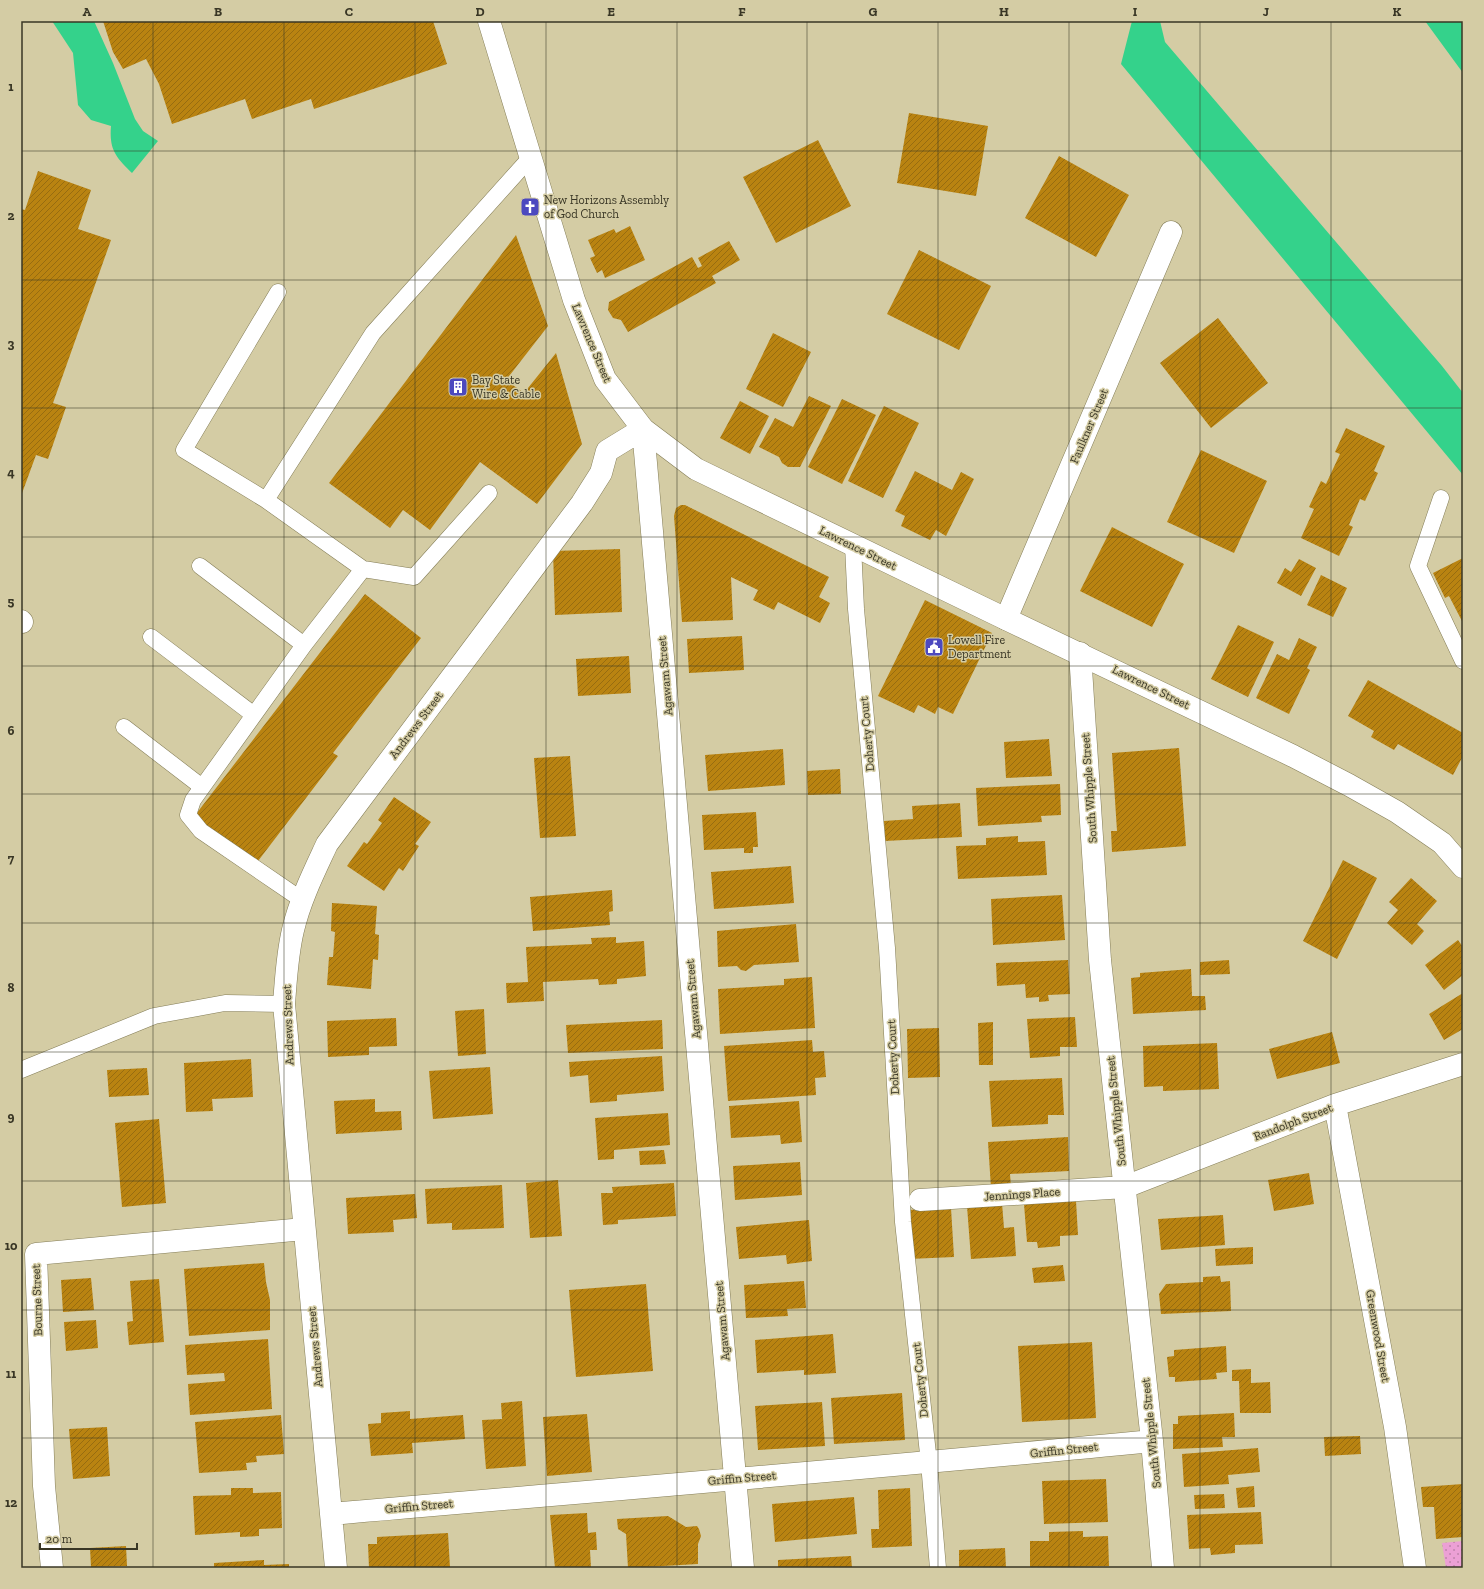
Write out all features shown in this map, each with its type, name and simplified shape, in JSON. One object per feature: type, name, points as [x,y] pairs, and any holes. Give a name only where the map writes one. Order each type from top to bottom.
[{"type":"street","name":"Lawrence Street","points":[[489,21],[574,300],[605,379],[643,429],[696,469],[1293,756],[1348,785],[1397,812],[1442,843],[1463,867]]},
{"type":"street","name":"Faulkner Street","points":[[1006,619],[1171,232]]},
{"type":"street","name":"Andrews Street","points":[[336,1568],[284,1004],[287,964],[293,930],[302,900],[327,844],[582,503],[601,473],[607,451],[643,429]]},
{"type":"street","name":"Agawam Street","points":[[643,429],[743,1568]]},
{"type":"street","name":"South Whipple Street","points":[[1080,653],[1100,960],[1152,1441],[1163,1568]]},
{"type":"street","name":"Randolph Street","points":[[1125,1187],[1336,1105],[1463,1064]]},
{"type":"street","name":"Greenwood Street","points":[[1336,1105],[1394,1427],[1415,1568]]},
{"type":"street","name":"Jennings Place","points":[[920,1200],[1125,1187]]},
{"type":"street","name":"Bourne Street","points":[[52,1568],[44,1486],[36,1254],[304,1229]]},
{"type":"street","name":"Griffin Street","points":[[331,1514],[735,1478],[929,1463],[1152,1441]]},
{"type":"lane","points":[[266,500],[374,333],[530,158]]},
{"type":"lane","points":[[278,292],[184,450],[266,500],[363,570],[414,577],[489,493]]},
{"type":"lane","points":[[1441,498],[1418,566],[1463,661]]},
{"type":"lane","name":"Doherty Court","points":[[853,545],[856,609],[887,948],[903,1222],[929,1463],[938,1568]]},
{"type":"lane","points":[[200,566],[304,645]]},
{"type":"lane","points":[[302,900],[201,831],[188,815],[193,800],[202,787],[304,645],[363,570]]},
{"type":"lane","points":[[151,637],[254,715]]},
{"type":"lane","points":[[124,727],[202,787]]},
{"type":"lane","points":[[21,1070],[154,1016],[225,1003],[284,1004]]},
{"type":"shaded area","points":[[52,21],[94,21],[113,63],[135,119],[143,131],[158,141],[132,173],[115,152],[111,141],[111,126],[91,120],[78,105],[73,53]]},
{"type":"shaded area","points":[[1132,21],[1160,21],[1165,42],[1442,366],[1463,393],[1463,475],[1121,64]]},
{"type":"shaded area","points":[[1425,21],[1463,21],[1463,73]]},
{"type":"shaded area","points":[[1463,1541],[1463,1568],[1446,1568],[1442,1543]]},
{"type":"building","points":[[103,21],[433,21],[447,64],[314,109],[311,99],[252,119],[245,99],[172,124],[159,84],[146,59],[123,69],[113,52]]},
{"type":"building","points":[[909,113],[988,126],[976,196],[897,183]]},
{"type":"building","points":[[818,140],[851,206],[776,243],[743,177]]},
{"type":"building","points":[[1059,156],[1129,195],[1096,257],[1025,218]]},
{"type":"building","points":[[38,171],[91,190],[78,229],[111,240],[53,403],[66,407],[48,459],[36,455],[21,496],[21,209],[25,210]]},
{"type":"building","points":[[630,226],[645,260],[605,278],[602,270],[597,273],[590,258],[595,256],[588,240],[614,229],[616,233]]},
{"type":"building","name":"Bay State Wire & Cable","points":[[516,235],[548,326],[506,380],[524,393],[556,353],[582,444],[537,504],[480,462],[430,530],[403,510],[390,528],[329,483]]},
{"type":"building","points":[[729,241],[740,260],[712,276],[716,283],[628,332],[621,320],[613,318],[608,310],[609,302],[692,257],[698,268],[702,266],[698,258]]},
{"type":"building","points":[[919,250],[991,286],[959,350],[887,314]]},
{"type":"building","points":[[1218,318],[1268,383],[1211,428],[1160,363]]},
{"type":"building","points":[[773,333],[811,352],[783,407],[746,389]]},
{"type":"building","points":[[809,396],[831,406],[800,467],[788,467],[782,463],[779,457],[759,447],[775,418],[793,427]]},
{"type":"building","points":[[842,399],[876,415],[842,484],[808,467]]},
{"type":"building","points":[[740,401],[769,416],[750,454],[720,438]]},
{"type":"building","points":[[884,406],[919,423],[883,498],[848,481]]},
{"type":"building","points":[[1346,428],[1385,446],[1374,471],[1378,473],[1365,501],[1360,499],[1349,525],[1353,527],[1339,556],[1301,538],[1314,509],[1309,507],[1321,481],[1326,484],[1340,454],[1335,452]]},
{"type":"building","points":[[1201,450],[1267,481],[1234,553],[1167,522]]},
{"type":"building","points":[[915,471],[952,490],[961,472],[974,479],[946,536],[936,530],[930,540],[901,526],[905,516],[895,511]]},
{"type":"building","points":[[681,505],[685,505],[829,577],[819,597],[830,603],[820,623],[778,602],[774,610],[753,600],[758,590],[731,577],[733,620],[682,622],[674,516],[676,508]]},
{"type":"building","points":[[1112,527],[1184,564],[1152,627],[1080,591]]},
{"type":"building","points":[[620,549],[622,612],[555,615],[553,551]]},
{"type":"building","points":[[1463,558],[1463,623],[1449,596],[1445,598],[1433,573]]},
{"type":"building","points":[[1299,559],[1316,568],[1301,596],[1277,583],[1285,568],[1291,572]]},
{"type":"building","points":[[1321,575],[1347,588],[1333,617],[1307,605]]},
{"type":"building","points":[[365,594],[421,638],[333,753],[338,756],[255,865],[193,818]]},
{"type":"building","points":[[925,600],[992,633],[953,714],[938,707],[935,714],[918,705],[914,713],[878,696]]},
{"type":"building","points":[[1238,625],[1274,642],[1248,697],[1211,679]]},
{"type":"building","points":[[742,636],[744,670],[689,673],[687,639]]},
{"type":"building","points":[[1299,638],[1317,647],[1307,668],[1310,670],[1289,714],[1256,698],[1277,654],[1289,660]]},
{"type":"building","points":[[629,656],[631,693],[578,696],[576,659]]},
{"type":"building","points":[[1368,680],[1463,733],[1463,756],[1453,775],[1398,744],[1394,750],[1371,737],[1374,731],[1348,716]]},
{"type":"building","points":[[1049,739],[1052,776],[1006,778],[1004,742]]},
{"type":"building","points":[[1179,748],[1186,846],[1112,852],[1111,831],[1117,831],[1112,753]]},
{"type":"building","points":[[783,749],[785,785],[708,791],[705,755]]},
{"type":"building","points":[[570,756],[576,836],[540,838],[534,758]]},
{"type":"building","points":[[840,769],[841,794],[808,795],[807,771]]},
{"type":"building","points":[[1060,784],[1061,815],[1041,816],[1042,822],[978,826],[976,788]]},
{"type":"building","points":[[394,797],[431,822],[415,844],[419,846],[403,871],[399,868],[384,891],[347,866],[364,842],[367,844],[382,823],[378,820]]},
{"type":"building","points":[[960,803],[962,837],[885,841],[884,821],[913,819],[912,806]]},
{"type":"building","points":[[756,812],[758,847],[753,847],[753,853],[744,853],[744,848],[704,850],[702,815]]},
{"type":"building","points":[[1018,836],[1018,842],[1045,841],[1047,875],[958,879],[956,846],[986,845],[986,838]]},
{"type":"building","points":[[1343,860],[1377,878],[1337,959],[1303,941]]},
{"type":"building","points":[[791,866],[794,903],[714,909],[711,872]]},
{"type":"building","points":[[1411,878],[1437,901],[1417,924],[1424,931],[1412,945],[1387,923],[1398,910],[1389,902]]},
{"type":"building","points":[[612,890],[613,911],[609,912],[610,925],[533,931],[530,897]]},
{"type":"building","points":[[1062,895],[1065,940],[993,945],[991,899]]},
{"type":"building","points":[[332,903],[377,906],[375,934],[379,935],[378,960],[373,959],[371,989],[327,985],[329,957],[333,957],[335,932],[331,931]]},
{"type":"building","points":[[796,924],[799,962],[754,965],[746,971],[741,970],[737,966],[718,967],[717,931]]},
{"type":"building","points":[[616,937],[616,943],[644,941],[646,976],[617,979],[617,984],[599,985],[598,979],[543,982],[544,1001],[507,1003],[506,983],[528,982],[526,947],[592,944],[591,938]]},
{"type":"building","points":[[1458,940],[1463,947],[1463,975],[1444,990],[1425,965]]},
{"type":"building","points":[[1068,960],[1070,994],[1048,995],[1049,1001],[1039,1002],[1039,997],[1026,998],[1025,984],[997,986],[996,963]]},
{"type":"building","points":[[1229,960],[1230,974],[1200,975],[1200,962]]},
{"type":"building","points":[[1191,969],[1192,996],[1205,996],[1206,1010],[1133,1014],[1131,978],[1140,977],[1140,973]]},
{"type":"building","points":[[812,977],[815,1028],[720,1034],[718,989],[784,985],[784,979]]},
{"type":"building","points":[[1463,993],[1463,1029],[1444,1040],[1429,1014]]},
{"type":"building","points":[[484,1009],[486,1054],[458,1056],[455,1011]]},
{"type":"building","points":[[1075,1017],[1077,1047],[1060,1047],[1060,1056],[1030,1058],[1027,1019]]},
{"type":"building","points":[[396,1018],[397,1046],[369,1047],[369,1055],[328,1057],[327,1021]]},
{"type":"building","points":[[662,1020],[663,1049],[568,1053],[566,1025]]},
{"type":"building","points":[[993,1022],[993,1065],[979,1065],[978,1023]]},
{"type":"building","points":[[939,1028],[940,1077],[908,1078],[907,1029]]},
{"type":"building","points":[[1332,1032],[1340,1063],[1277,1079],[1269,1049]]},
{"type":"building","points":[[812,1040],[813,1052],[824,1051],[826,1077],[815,1078],[816,1095],[728,1101],[724,1046]]},
{"type":"building","points":[[1217,1043],[1219,1089],[1163,1091],[1163,1086],[1144,1087],[1143,1046]]},
{"type":"building","points":[[662,1056],[664,1091],[617,1095],[617,1101],[590,1103],[588,1075],[570,1077],[569,1062]]},
{"type":"building","points":[[251,1059],[253,1097],[212,1099],[213,1111],[186,1112],[184,1063]]},
{"type":"building","points":[[490,1067],[493,1114],[433,1119],[429,1071]]},
{"type":"building","points":[[147,1068],[149,1095],[109,1097],[107,1070]]},
{"type":"building","points":[[1062,1078],[1064,1115],[1048,1115],[1048,1124],[992,1127],[989,1081]]},
{"type":"building","points":[[375,1099],[375,1112],[401,1111],[402,1130],[336,1134],[334,1101]]},
{"type":"building","points":[[799,1101],[802,1142],[781,1144],[780,1135],[731,1138],[729,1106]]},
{"type":"building","points":[[668,1113],[670,1145],[614,1150],[614,1159],[598,1160],[595,1118]]},
{"type":"building","points":[[159,1119],[166,1203],[122,1207],[115,1123]]},
{"type":"building","points":[[1068,1137],[1069,1171],[1010,1174],[1011,1187],[991,1188],[988,1142]]},
{"type":"building","points":[[664,1150],[666,1164],[640,1165],[639,1151]]},
{"type":"building","points":[[800,1162],[802,1195],[735,1200],[733,1166]]},
{"type":"building","points":[[1309,1173],[1314,1204],[1274,1211],[1268,1180]]},
{"type":"building","points":[[558,1180],[562,1236],[530,1238],[526,1183]]},
{"type":"building","points":[[674,1183],[676,1216],[618,1220],[618,1224],[603,1225],[601,1193],[613,1193],[612,1187]]},
{"type":"building","points":[[502,1185],[504,1228],[452,1230],[452,1223],[427,1224],[425,1189]]},
{"type":"building","points":[[415,1194],[417,1218],[393,1220],[394,1232],[348,1234],[346,1198]]},
{"type":"building","points":[[1076,1201],[1078,1235],[1060,1236],[1060,1246],[1038,1248],[1037,1242],[1027,1242],[1024,1204]]},
{"type":"building","points":[[1002,1203],[1004,1228],[1014,1227],[1016,1256],[971,1259],[967,1206]]},
{"type":"building","points":[[951,1208],[954,1257],[909,1259],[907,1210]]},
{"type":"building","points":[[1223,1215],[1225,1245],[1161,1250],[1158,1219]]},
{"type":"building","points":[[809,1220],[812,1261],[787,1264],[786,1255],[739,1259],[736,1227]]},
{"type":"building","points":[[1253,1247],[1253,1264],[1216,1266],[1215,1249]]},
{"type":"building","points":[[264,1263],[270,1300],[270,1330],[189,1336],[184,1269]]},
{"type":"building","points":[[1063,1265],[1065,1281],[1034,1283],[1032,1268]]},
{"type":"building","points":[[1220,1276],[1221,1282],[1230,1281],[1231,1311],[1161,1314],[1159,1294],[1166,1284],[1203,1282],[1203,1277]]},
{"type":"building","points":[[91,1278],[94,1310],[63,1312],[61,1280]]},
{"type":"building","points":[[159,1279],[164,1342],[129,1345],[127,1322],[133,1321],[130,1281]]},
{"type":"building","points":[[804,1281],[806,1308],[787,1309],[788,1316],[746,1318],[744,1285]]},
{"type":"building","points":[[646,1284],[653,1371],[576,1377],[569,1290]]},
{"type":"building","points":[[96,1320],[98,1348],[66,1351],[64,1322]]},
{"type":"building","points":[[833,1334],[836,1373],[804,1375],[804,1370],[757,1373],[755,1340]]},
{"type":"building","points":[[268,1339],[272,1409],[190,1415],[188,1384],[225,1381],[224,1373],[187,1375],[185,1345]]},
{"type":"building","points":[[1092,1342],[1096,1418],[1022,1422],[1018,1346]]},
{"type":"building","points":[[1226,1346],[1227,1372],[1216,1373],[1217,1379],[1175,1382],[1175,1377],[1169,1377],[1167,1357],[1174,1356],[1174,1350]]},
{"type":"building","points":[[1251,1369],[1251,1383],[1270,1382],[1271,1413],[1240,1413],[1239,1381],[1232,1381],[1232,1370]]},
{"type":"building","points":[[902,1393],[905,1440],[834,1444],[831,1398]]},
{"type":"building","points":[[522,1401],[526,1466],[486,1469],[482,1420],[502,1419],[501,1403]]},
{"type":"building","points":[[822,1402],[825,1446],[758,1450],[755,1406]]},
{"type":"building","points":[[410,1411],[410,1419],[463,1415],[465,1439],[412,1443],[413,1453],[371,1456],[368,1424],[381,1423],[381,1413]]},
{"type":"building","points":[[1234,1413],[1235,1437],[1222,1437],[1223,1447],[1173,1449],[1173,1424],[1178,1424],[1178,1416]]},
{"type":"building","points":[[587,1414],[592,1472],[547,1476],[543,1417]]},
{"type":"building","points":[[281,1415],[284,1454],[256,1456],[257,1462],[246,1463],[247,1470],[199,1473],[195,1422]]},
{"type":"building","points":[[107,1427],[110,1476],[73,1479],[69,1429]]},
{"type":"building","points":[[1360,1436],[1361,1454],[1325,1456],[1324,1437]]},
{"type":"building","points":[[1258,1448],[1260,1472],[1228,1475],[1229,1484],[1184,1487],[1182,1454]]},
{"type":"building","points":[[1106,1479],[1108,1522],[1044,1524],[1042,1481]]},
{"type":"building","points":[[1463,1484],[1463,1537],[1436,1539],[1434,1507],[1423,1507],[1421,1487]]},
{"type":"building","points":[[1254,1486],[1255,1507],[1238,1508],[1236,1488]]},
{"type":"building","points":[[231,1488],[253,1488],[253,1493],[281,1492],[282,1528],[259,1529],[259,1536],[240,1537],[240,1532],[195,1535],[193,1496],[231,1495]]},
{"type":"building","points":[[910,1488],[912,1546],[872,1548],[871,1529],[879,1529],[878,1490]]},
{"type":"building","points":[[1224,1494],[1225,1508],[1195,1509],[1194,1495]]},
{"type":"building","points":[[854,1497],[857,1534],[775,1542],[772,1504]]},
{"type":"building","points":[[1261,1512],[1263,1544],[1235,1545],[1235,1553],[1211,1555],[1210,1548],[1189,1549],[1187,1515]]},
{"type":"building","points":[[587,1513],[588,1533],[596,1532],[597,1550],[590,1550],[591,1568],[555,1568],[550,1515]]},
{"type":"building","points":[[668,1516],[686,1527],[697,1526],[699,1529],[701,1536],[698,1544],[698,1564],[628,1568],[626,1534],[618,1529],[617,1519]]},
{"type":"building","points":[[1083,1531],[1083,1537],[1108,1536],[1109,1566],[1030,1568],[1030,1541],[1049,1541],[1049,1532]]},
{"type":"building","points":[[448,1533],[450,1568],[369,1568],[368,1544],[377,1544],[377,1537]]},
{"type":"building","points":[[126,1546],[127,1566],[91,1567],[90,1548]]},
{"type":"building","points":[[1005,1548],[1006,1568],[959,1568],[959,1550]]},
{"type":"building","points":[[851,1556],[852,1568],[778,1568],[778,1560]]},
{"type":"building","points":[[264,1560],[264,1565],[289,1564],[289,1568],[214,1568],[214,1563]]},
{"type":"place","name":"New Horizons Assembly of God Church","points":[[530,207]]},
{"type":"place","name":"Bay State Wire & Cable","points":[[458,387]]},
{"type":"place","name":"Lowell Fire Department","points":[[934,647]]}]
